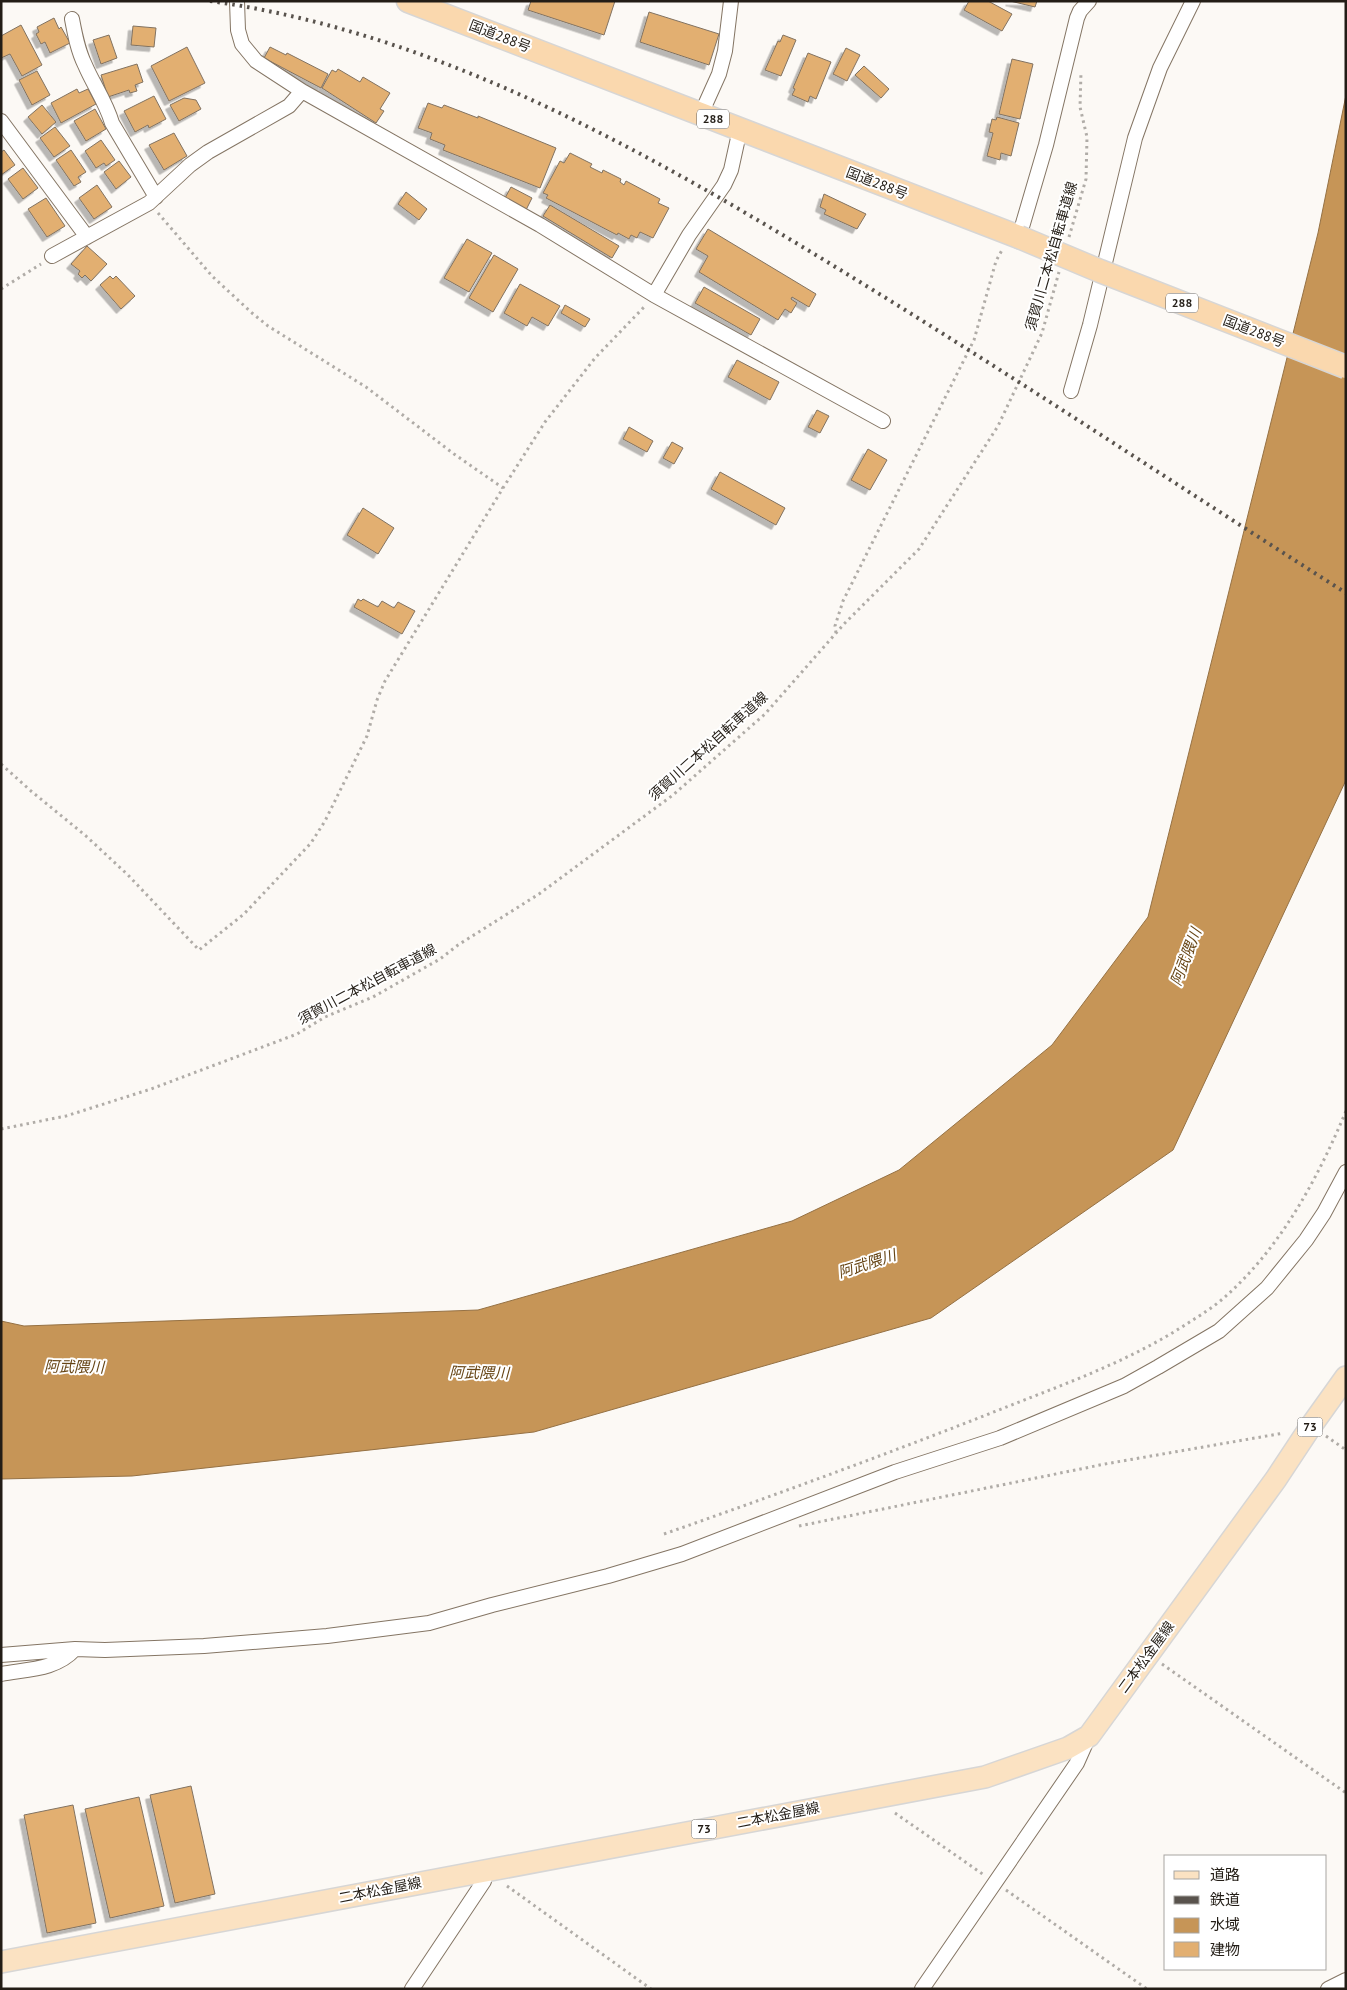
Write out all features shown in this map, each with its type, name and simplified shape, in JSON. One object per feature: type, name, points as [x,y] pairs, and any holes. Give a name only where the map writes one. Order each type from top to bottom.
[{"type":"highway","name":"国道288号","points":[[422,4],[1346,367]]},
{"type":"main road","name":"73","points":[[1311,1426],[1346,1377]]},
{"type":"main road","name":"二本松金屋線","points":[[1,1962],[986,1776],[1068,1748],[1088,1736],[1276,1479],[1311,1426]]},
{"type":"street","points":[[237,1],[238,30],[247,52],[256,61],[302,91],[540,226],[654,294],[883,421]]},
{"type":"street","points":[[701,114],[719,74],[725,51],[731,1]]},
{"type":"street","points":[[1014,236],[1046,145],[1077,18],[1080,11],[1089,1]]},
{"type":"street","points":[[1071,391],[1090,325],[1135,138],[1160,68],[1193,1]]},
{"type":"street","points":[[72,19],[85,67],[153,200]]},
{"type":"street","points":[[52,256],[153,200],[190,165],[208,152],[289,106],[302,91]]},
{"type":"street","points":[[1,121],[87,237]]},
{"type":"street","points":[[654,294],[689,235],[724,185],[731,170],[740,129]]},
{"type":"street","points":[[1,1655],[75,1649],[134,1650],[204,1646],[327,1636],[429,1623],[608,1576],[682,1554],[895,1472],[1000,1438],[1124,1386],[1219,1331],[1267,1288],[1290,1261],[1324,1213],[1346,1172]]},
{"type":"street","points":[[1,1674],[56,1664],[68,1657],[75,1649]]},
{"type":"street","points":[[922,1989],[1077,1763],[1088,1736]]},
{"type":"street","points":[[412,1989],[484,1881],[486,1870]]},
{"type":"street","points":[[1328,1989],[1346,1980]]},
{"type":"path","name":"須賀川二本松自転車道線","points":[[1068,242],[1086,179],[1086,137],[1080,106],[1081,69]]},
{"type":"path","points":[[153,200],[212,276],[252,314],[366,387],[454,454],[503,488]]},
{"type":"path","points":[[836,633],[835,626],[843,600],[974,340],[996,261],[1014,236]]},
{"type":"path","points":[[1,289],[52,256]]},
{"type":"path","name":"須賀川二本松自転車道線","points":[[1,1129],[66,1116],[151,1089],[297,1034],[325,1017],[373,997],[440,959],[458,945],[539,894],[673,795],[765,714],[836,633],[919,549],[998,426],[1042,333],[1060,269]]},
{"type":"path","points":[[1,764],[31,792],[86,836],[128,875],[199,950],[244,914],[311,843],[318,833],[367,736],[377,700],[385,681],[503,488],[559,403],[595,358],[641,312],[654,294]]},
{"type":"path","points":[[664,1534],[819,1479],[959,1426],[1097,1371],[1136,1354],[1167,1337],[1225,1298],[1249,1275],[1276,1240],[1317,1173],[1331,1148],[1346,1111]]},
{"type":"path","points":[[797,1527],[1105,1464],[1287,1433],[1311,1426],[1346,1450]]},
{"type":"path","points":[[1148,1654],[1346,1793]]},
{"type":"path","points":[[874,1797],[1147,1989]]},
{"type":"path","points":[[486,1870],[651,1989]]},
{"type":"water","name":"阿武隈川","points":[[1346,95],[1346,780],[1173,1150],[931,1318],[534,1432],[132,1476],[1,1479],[1,1321],[24,1326],[478,1310],[792,1221],[899,1170],[1052,1045],[1148,917],[1318,233]]},
{"type":"building","points":[[531,1],[615,1],[604,35],[528,10]]},
{"type":"building","points":[[969,1],[988,1],[1012,14],[1002,31],[964,10]]},
{"type":"building","points":[[1010,1],[1037,1],[1035,7]]},
{"type":"building","points":[[649,12],[719,34],[709,65],[640,42]]},
{"type":"building","points":[[54,18],[59,29],[61,27],[70,43],[50,53],[45,42],[41,44],[36,34],[39,32],[37,27]]},
{"type":"building","points":[[21,25],[42,65],[22,76],[10,54],[1,58],[1,36]]},
{"type":"building","points":[[133,26],[156,28],[154,47],[131,45]]},
{"type":"building","points":[[109,35],[117,58],[101,64],[93,40]]},
{"type":"building","points":[[783,35],[796,40],[781,76],[765,70],[778,41],[780,42]]},
{"type":"building","points":[[187,47],[205,83],[169,101],[151,66]]},
{"type":"building","points":[[270,47],[286,55],[287,53],[328,74],[321,88],[264,58]]},
{"type":"building","points":[[846,48],[860,55],[847,81],[833,74]]},
{"type":"building","points":[[808,53],[831,62],[816,99],[810,96],[808,102],[792,95],[795,89],[793,88]]},
{"type":"building","points":[[1012,59],[1033,64],[1020,119],[999,114]]},
{"type":"building","points":[[137,64],[143,82],[135,85],[137,91],[130,93],[129,90],[108,97],[101,75]]},
{"type":"building","points":[[864,66],[889,89],[881,98],[855,75]]},
{"type":"building","points":[[338,69],[360,82],[363,77],[390,93],[380,109],[384,111],[376,123],[322,88],[332,70],[336,72]]},
{"type":"building","points":[[37,71],[50,95],[32,105],[19,80]]},
{"type":"building","points":[[77,89],[79,93],[88,89],[96,104],[61,123],[51,103]]},
{"type":"building","points":[[154,96],[166,119],[149,128],[148,125],[135,132],[124,111]]},
{"type":"building","points":[[184,98],[196,100],[201,109],[179,121],[170,105]]},
{"type":"building","points":[[428,103],[442,108],[444,105],[478,118],[478,116],[556,148],[540,188],[443,150],[445,145],[430,139],[432,133],[418,128]]},
{"type":"building","points":[[42,105],[56,122],[42,134],[28,117]]},
{"type":"building","points":[[95,109],[106,129],[86,141],[74,121]]},
{"type":"building","points":[[997,117],[1019,123],[1011,156],[1001,153],[1000,160],[987,156],[993,133],[989,132],[992,119],[996,120]]},
{"type":"building","points":[[55,127],[70,146],[54,157],[40,138]]},
{"type":"building","points":[[174,133],[187,156],[164,170],[149,145]]},
{"type":"building","points":[[101,140],[115,160],[106,166],[104,163],[96,168],[85,151]]},
{"type":"building","points":[[4,150],[15,165],[1,175],[1,152]]},
{"type":"building","points":[[71,150],[86,172],[78,177],[81,182],[74,186],[56,160]]},
{"type":"building","points":[[570,153],[592,164],[590,167],[602,173],[603,170],[621,179],[620,182],[624,185],[626,181],[660,199],[658,203],[669,208],[653,238],[640,232],[637,238],[631,235],[629,239],[618,233],[617,235],[546,198],[548,195],[543,193],[560,161],[564,163]]},
{"type":"building","points":[[119,161],[131,177],[116,189],[104,172]]},
{"type":"building","points":[[23,168],[38,188],[23,199],[8,179]]},
{"type":"building","points":[[97,185],[112,207],[94,219],[79,198]]},
{"type":"building","points":[[511,187],[532,198],[526,210],[505,198]]},
{"type":"building","points":[[406,192],[427,209],[419,220],[398,204]]},
{"type":"building","points":[[824,194],[866,214],[857,229],[824,214],[826,210],[820,207]]},
{"type":"building","points":[[46,198],[65,226],[47,237],[28,209]]},
{"type":"building","points":[[550,205],[619,246],[612,258],[543,216]]},
{"type":"building","points":[[708,229],[816,294],[809,307],[792,297],[791,299],[797,303],[791,313],[785,309],[778,320],[699,272],[708,256],[696,249]]},
{"type":"building","points":[[467,239],[492,253],[469,292],[444,278]]},
{"type":"building","points":[[87,246],[107,264],[91,281],[85,275],[82,278],[78,274],[80,271],[71,264]]},
{"type":"building","points":[[494,255],[518,269],[493,312],[469,298]]},
{"type":"building","points":[[110,276],[113,279],[116,276],[135,296],[121,309],[100,285]]},
{"type":"building","points":[[520,284],[560,306],[548,326],[532,317],[527,326],[504,313]]},
{"type":"building","points":[[704,287],[760,319],[751,335],[695,303]]},
{"type":"building","points":[[565,305],[590,319],[585,327],[561,313]]},
{"type":"building","points":[[737,360],[779,382],[770,400],[728,377]]},
{"type":"building","points":[[817,410],[829,416],[820,433],[808,427]]},
{"type":"building","points":[[629,427],[653,441],[647,452],[623,439]]},
{"type":"building","points":[[672,442],[683,448],[674,464],[663,458]]},
{"type":"building","points":[[868,449],[887,460],[870,490],[851,480]]},
{"type":"building","points":[[720,472],[785,508],[776,525],[711,489]]},
{"type":"building","points":[[363,508],[394,528],[378,554],[347,535]]},
{"type":"building","points":[[358,599],[361,601],[363,599],[378,607],[382,601],[394,608],[398,602],[415,611],[402,634],[354,607]]},
{"type":"building","points":[[191,1786],[215,1894],[175,1903],[150,1795]]},
{"type":"building","points":[[139,1797],[164,1906],[110,1918],[85,1809]]},
{"type":"building","points":[[73,1805],[96,1923],[47,1933],[24,1815]]},
{"type":"railway","points":[[210,1],[297,18],[383,42],[467,72],[548,108],[629,148],[707,191],[860,282],[1346,593]]}]
